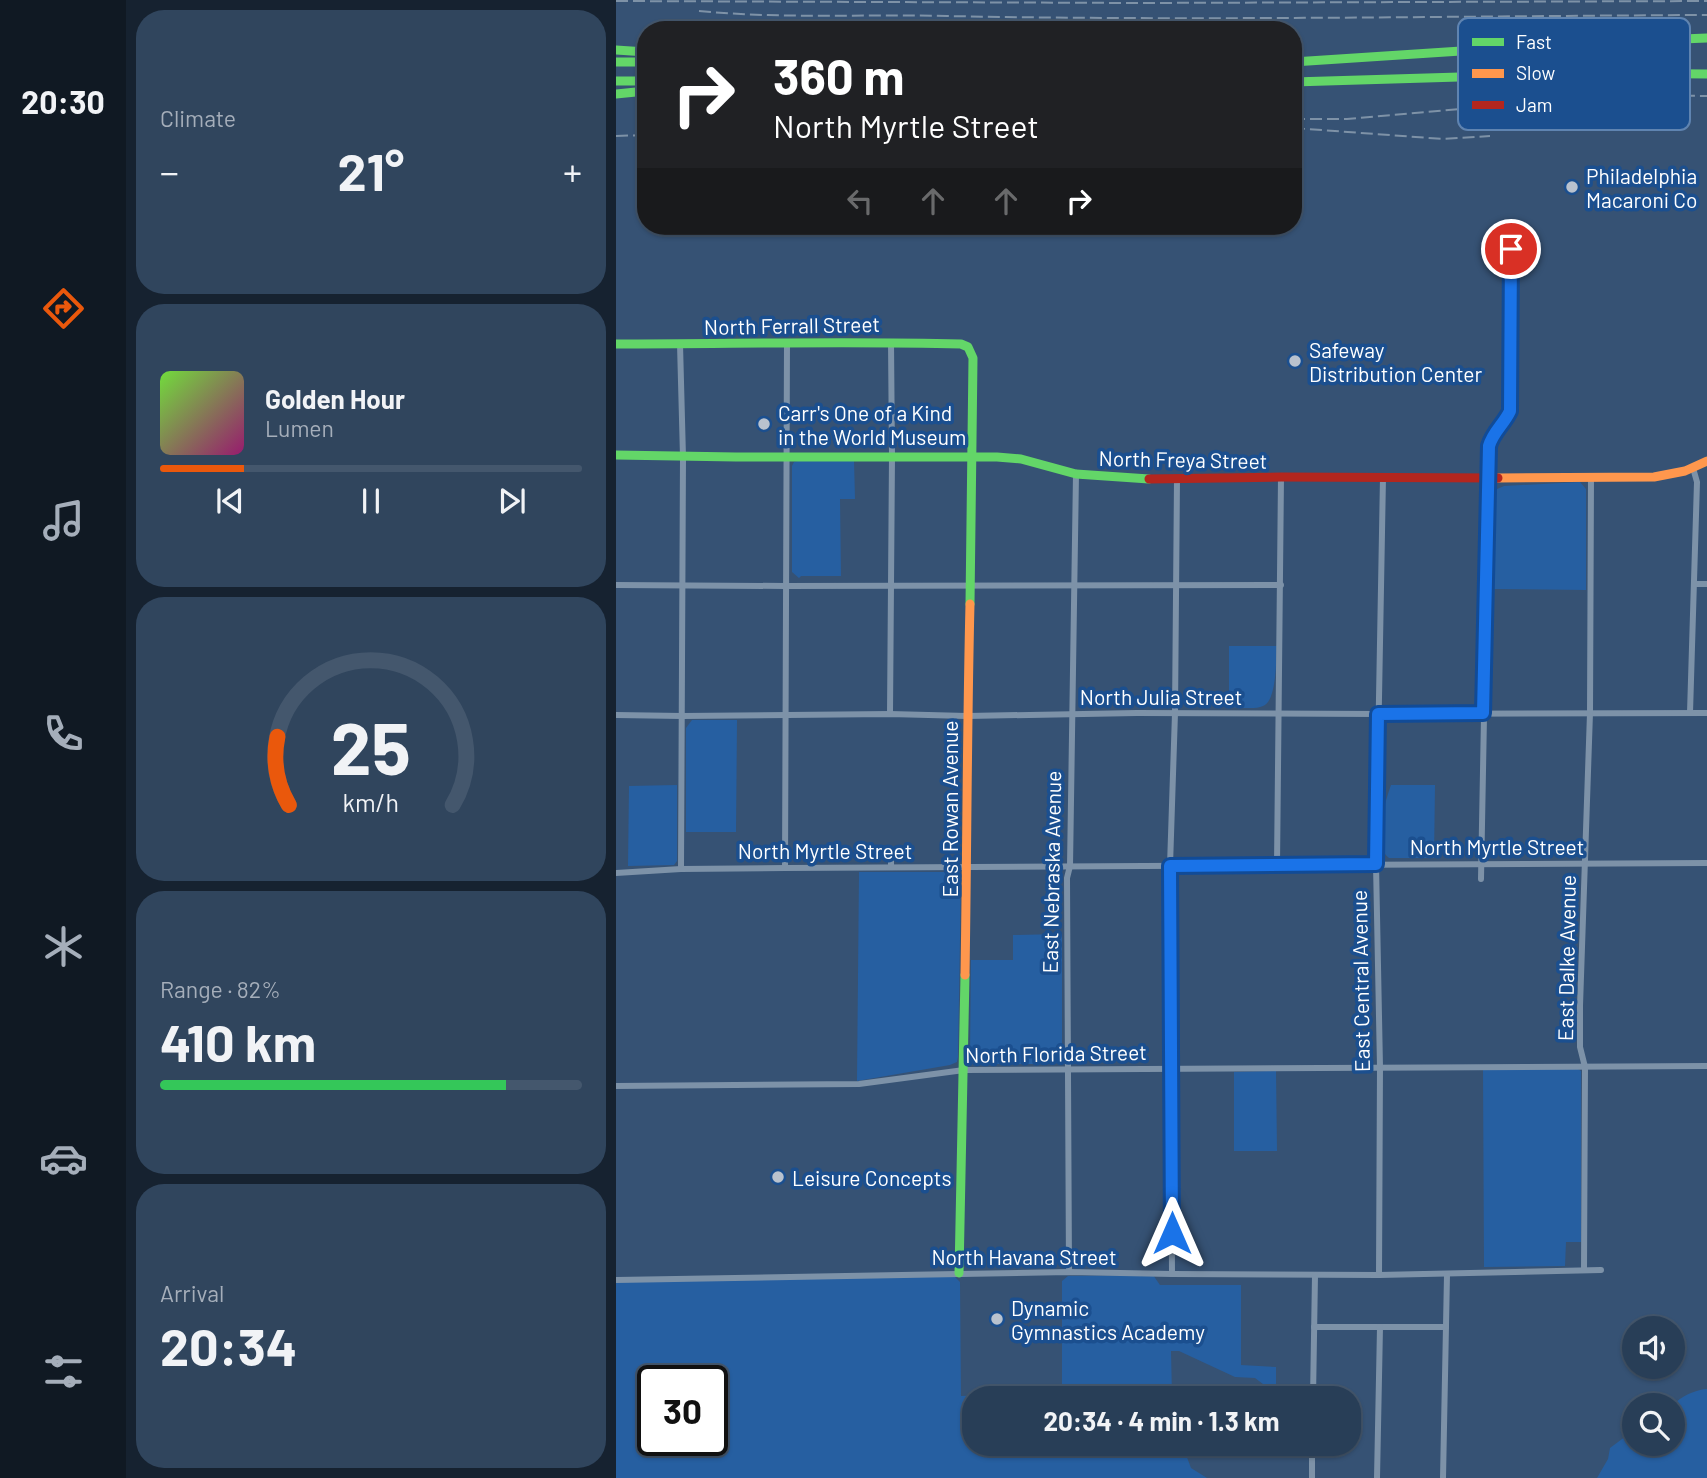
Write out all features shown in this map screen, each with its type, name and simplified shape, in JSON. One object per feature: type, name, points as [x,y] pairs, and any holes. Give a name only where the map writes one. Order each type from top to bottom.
[{"type":"main road","points":[[616,50],[637,51]]},
{"type":"main road","points":[[1302,61],[1458,51]]},
{"type":"main road","points":[[616,62],[637,62]]},
{"type":"main road","points":[[1302,82],[1458,77]]},
{"type":"main road","points":[[616,81],[637,81]]},
{"type":"main road","points":[[616,94],[637,92]]},
{"type":"main road","name":"North Ferrall Street","points":[[616,344],[787,345],[891,342],[961,344],[968,347]]},
{"type":"main road","name":"East Rowan Avenue","points":[[959,1273],[971,586],[973,358],[968,347]]},
{"type":"main road","name":"North Freya Street","points":[[616,454],[786,458],[972,456],[1021,459],[1076,474],[1135,479],[1661,477],[1707,461]]},
{"type":"street","points":[[1480,879],[1489,446],[1492,436],[1510,411],[1512,226]]},
{"type":"street","points":[[890,714],[891,342]]},
{"type":"street","points":[[680,344],[683,457],[681,869]]},
{"type":"street","points":[[785,867],[787,345]]},
{"type":"street","points":[[1690,713],[1696,482],[1693,468]]},
{"type":"street","name":"East Nebraska Avenue","points":[[1069,1272],[1067,878],[1070,866],[1076,474]]},
{"type":"street","points":[[1277,864],[1281,477]]},
{"type":"street","name":"East Central Avenue","points":[[1379,1275],[1380,1067],[1376,864],[1383,477]]},
{"type":"street","name":"East Dalke Avenue","points":[[1584,1270],[1585,1067],[1580,1047],[1580,1002],[1590,713],[1591,477]]},
{"type":"street","points":[[1172,1274],[1170,866],[1175,713],[1177,479]]},
{"type":"street","points":[[1694,584],[1707,584]]},
{"type":"street","points":[[616,585],[1281,585]]},
{"type":"street","name":"North Julia Street","points":[[616,715],[1707,713]]},
{"type":"street","points":[[891,849],[891,867]]},
{"type":"street","name":"North Myrtle Street","points":[[616,873],[785,867],[1707,863]]},
{"type":"street","name":"North Florida Street","points":[[616,1086],[859,1084],[964,1070],[1707,1066]]},
{"type":"street","name":"North Havana Street","points":[[616,1280],[959,1273],[1447,1275],[1601,1270]]},
{"type":"street","points":[[1313,1386],[1315,1275]]},
{"type":"street","points":[[1443,1478],[1447,1275]]},
{"type":"street","points":[[1314,1327],[1446,1326]]},
{"type":"street","points":[[1377,1478],[1380,1327]]},
{"type":"street","points":[[1312,1456],[1312,1478]]},
{"type":"shaded area","points":[[854,460],[855,499],[840,499],[841,576],[799,578],[792,572],[792,466],[798,461]]},
{"type":"shaded area","points":[[1580,482],[1586,489],[1586,590],[1491,589],[1494,493],[1497,489],[1504,486]]},
{"type":"shaded area","points":[[1229,646],[1277,646],[1273,688],[1268,703],[1251,708],[1229,707]]},
{"type":"shaded area","points":[[692,720],[737,720],[736,832],[686,832],[686,728]]},
{"type":"shaded area","points":[[677,785],[677,861],[674,865],[628,866],[629,786]]},
{"type":"shaded area","points":[[1391,785],[1435,785],[1434,858],[1389,858],[1384,852],[1381,844],[1381,823]]},
{"type":"shaded area","points":[[859,872],[952,872],[961,879],[957,1062],[857,1081]]},
{"type":"shaded area","points":[[1062,934],[1060,1061],[1055,1064],[972,1062],[971,960],[1013,960],[1013,935]]},
{"type":"shaded area","points":[[1483,1069],[1581,1071],[1581,1242],[1566,1242],[1565,1266],[1484,1267]]},
{"type":"shaded area","points":[[1276,1071],[1277,1151],[1234,1151],[1234,1072]]},
{"type":"shaded area","points":[[1153,1275],[1160,1285],[1241,1285],[1241,1365],[1276,1367],[1276,1386],[1266,1386],[1255,1378],[1235,1377],[1179,1351],[1171,1351],[1172,1386],[1062,1386],[1062,1281],[1068,1276]]},
{"type":"shaded area","points":[[954,1276],[960,1282],[962,1456],[1186,1456],[1191,1468],[1207,1478],[616,1478],[616,1282]]},
{"type":"shaded area","points":[[1707,1389],[1707,1478],[1597,1478],[1608,1459],[1610,1448],[1622,1439],[1622,1456],[1685,1456],[1685,1396]]},
{"type":"railway","points":[[616,1],[1707,1]]},
{"type":"railway","points":[[699,11],[792,16],[1137,18],[1707,15]]},
{"type":"railway","points":[[1690,96],[1707,96]]},
{"type":"railway","points":[[1302,119],[1347,119],[1458,109]]},
{"type":"railway","points":[[1302,129],[1443,139],[1490,136]]},
{"type":"railway","points":[[616,136],[637,135]]},
{"type":"traffic: fast","points":[[1690,39],[1707,38]]},
{"type":"traffic: fast","points":[[616,50],[637,51]]},
{"type":"traffic: fast","points":[[1302,61],[1458,51]]},
{"type":"traffic: fast","points":[[616,62],[637,62]]},
{"type":"traffic: fast","points":[[1690,74],[1707,74]]},
{"type":"traffic: fast","points":[[1302,82],[1458,77]]},
{"type":"traffic: fast","points":[[616,81],[637,81]]},
{"type":"traffic: fast","points":[[616,94],[637,92]]},
{"type":"traffic: fast","points":[[616,344],[875,343],[961,344],[968,347],[973,358],[970,604]]},
{"type":"traffic: fast","points":[[616,455],[997,457],[1021,459],[1076,474],[1149,479]]},
{"type":"traffic: fast","points":[[959,1273],[965,975]]},
{"type":"traffic: slow","points":[[1498,478],[1654,477],[1685,471],[1707,461]]},
{"type":"traffic: slow","points":[[965,975],[970,604]]},
{"type":"traffic: jam","points":[[1149,479],[1498,478]]},
{"type":"place","name":"Philadelphia Macaroni Co","points":[[1572,187]]},
{"type":"place","name":"Safeway Distribution Center","points":[[1295,361]]},
{"type":"place","name":"Carr's One of a Kind in the World Museum","points":[[764,424]]},
{"type":"place","name":"Leisure Concepts","points":[[778,1177]]},
{"type":"place","name":"Dynamic Gymnastics Academy","points":[[997,1319]]},
{"type":"route","points":[[1172,1233],[1170,866],[1376,864],[1378,714],[1483,713],[1489,446],[1492,436],[1510,411],[1511,249]]}]
